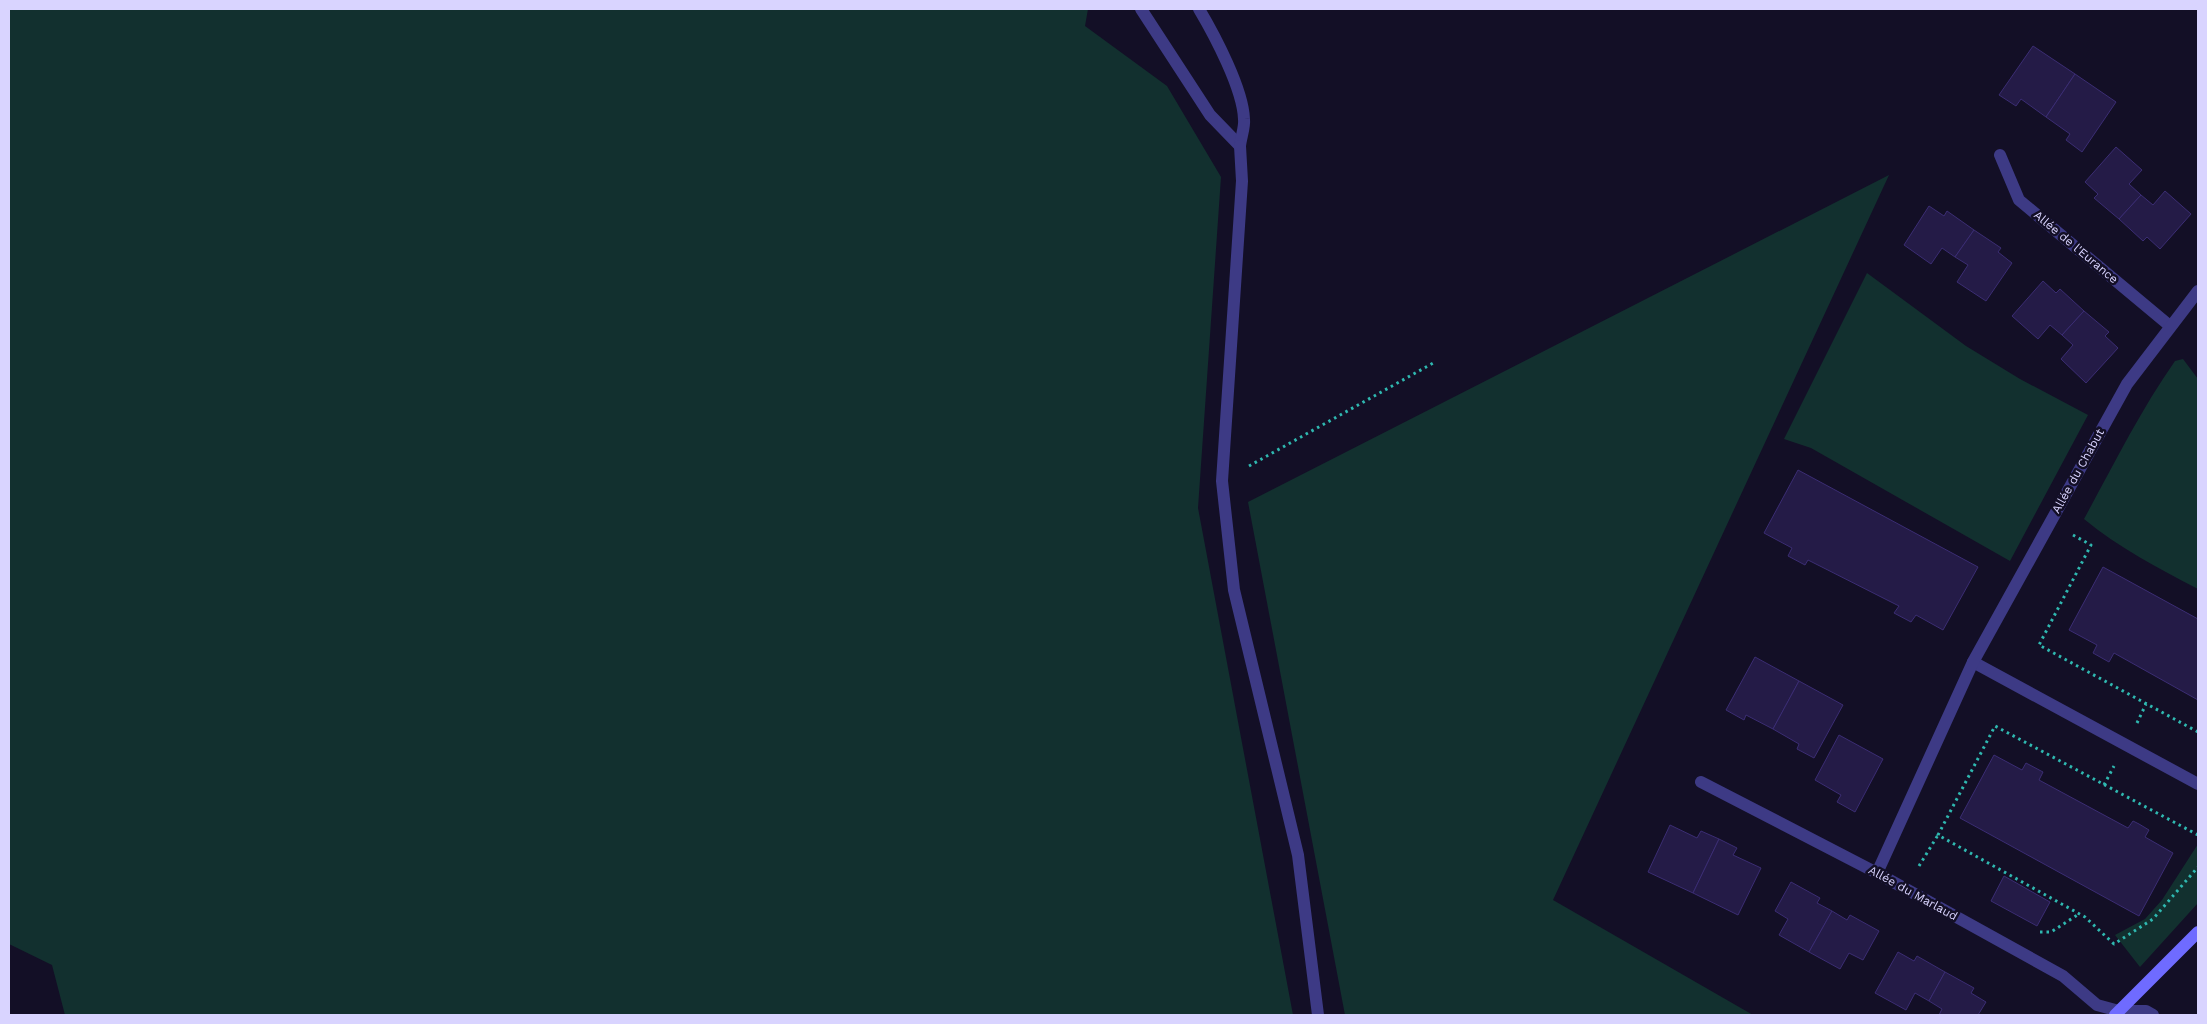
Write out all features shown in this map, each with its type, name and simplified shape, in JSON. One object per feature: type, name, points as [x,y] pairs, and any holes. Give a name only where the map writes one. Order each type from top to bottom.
[{"type":"street","points":[[1142,9],[1210,115],[1240,146]]},
{"type":"street","points":[[1199,9],[1211,29],[1239,93],[1244,120],[1240,146],[1242,181],[1222,481],[1234,590],[1298,855],[1318,1015]]},
{"type":"street","name":"Allée de l'Eurance","points":[[2000,155],[2019,200],[2170,326]]},
{"type":"street","name":"Allée du Chabut","points":[[1877,873],[1973,662],[2127,384],[2198,291]]},
{"type":"street","points":[[1973,662],[2198,784]]},
{"type":"street","name":"Allée du Marlaud","points":[[1702,782],[1877,873],[2063,976],[2097,1005],[2117,1013],[2146,1010],[2153,1015]]},
{"type":"street","points":[[2117,1013],[2198,932]]},
{"type":"path","points":[[1222,481],[1435,362]]},
{"type":"path","points":[[2068,532],[2091,546],[2039,645],[2198,732]]},
{"type":"path","points":[[1927,871],[1919,866],[1938,835],[1995,726],[2198,836]]},
{"type":"path","points":[[1938,835],[2079,914],[2114,944],[2154,919],[2198,866]]},
{"type":"path","points":[[2032,932],[2050,932],[2079,914]]},
{"type":"green space","points":[[9,9],[1088,9],[1085,26],[1167,86],[1221,177],[1198,508],[1293,1015],[65,1015],[52,965],[9,944]]},
{"type":"green space","points":[[1889,175],[1553,900],[1753,1015],[1345,1015],[1248,502]]},
{"type":"green space","points":[[1867,273],[1966,346],[2020,379],[2088,415],[2010,561],[1811,448],[1784,439]]},
{"type":"green space","points":[[2183,359],[2198,379],[2198,589],[2125,548],[2084,519],[2150,399],[2175,361]]},
{"type":"green space","points":[[2198,844],[2198,903],[2140,967],[2115,935],[2145,919],[2162,900]]},
{"type":"building","points":[[2033,46],[2075,74],[2046,117],[2021,99],[2016,106],[1999,95]]},
{"type":"building","points":[[2075,74],[2116,102],[2082,152],[2066,140],[2070,134],[2046,117]]},
{"type":"building","points":[[2116,147],[2142,170],[2129,184],[2141,195],[2119,219],[2094,198],[2098,194],[2085,182]]},
{"type":"building","points":[[2165,191],[2191,214],[2160,249],[2147,237],[2143,241],[2119,219],[2141,195],[2153,205]]},
{"type":"building","points":[[1929,206],[1944,216],[1947,211],[1974,230],[1955,257],[1942,248],[1931,264],[1904,245]]},
{"type":"building","points":[[1974,230],[2001,248],[1998,252],[2012,263],[1986,301],[1957,282],[1968,265],[1955,257]]},
{"type":"building","points":[[2043,281],[2056,293],[2060,289],[2084,311],[2062,335],[2050,325],[2038,339],[2012,316]]},
{"type":"building","points":[[2084,311],[2109,332],[2105,336],[2118,348],[2086,383],[2061,359],[2073,345],[2062,335]]},
{"type":"building","points":[[1798,470],[1978,567],[1943,630],[1916,615],[1911,622],[1894,613],[1899,606],[1808,560],[1805,565],[1788,556],[1792,548],[1764,533]]},
{"type":"building","points":[[2103,567],[2198,619],[2198,700],[2114,653],[2109,662],[2093,653],[2097,645],[2069,630]]},
{"type":"building","points":[[1755,657],[1799,681],[1773,729],[1746,715],[1744,720],[1726,710]]},
{"type":"building","points":[[1799,681],[1843,705],[1814,758],[1797,749],[1799,744],[1773,729]]},
{"type":"building","points":[[1839,735],[1883,759],[1855,812],[1837,802],[1841,795],[1815,780]]},
{"type":"building","points":[[1994,755],[2022,770],[2026,763],[2043,772],[2039,780],[2128,828],[2133,821],[2139,824],[2149,830],[2145,837],[2173,853],[2139,916],[1960,818]]},
{"type":"building","points":[[1670,825],[1697,838],[1701,831],[1719,839],[1693,893],[1648,872]]},
{"type":"building","points":[[1719,839],[1737,848],[1733,855],[1761,868],[1738,915],[1693,893]]},
{"type":"building","points":[[2004,876],[2050,902],[2037,926],[1991,901]]},
{"type":"building","points":[[1791,882],[1820,898],[1817,903],[1832,911],[1809,952],[1779,935],[1788,919],[1775,911]]},
{"type":"building","points":[[1832,911],[1847,920],[1850,915],[1879,931],[1863,960],[1849,953],[1840,969],[1809,952]]},
{"type":"building","points":[[1898,952],[1914,961],[1917,956],[1945,972],[1929,1001],[1915,993],[1906,1010],[1875,993]]},
{"type":"building","points":[[1945,972],[1974,988],[1971,993],[1986,1002],[1978,1015],[1939,1015],[1942,1009],[1929,1001]]}]
